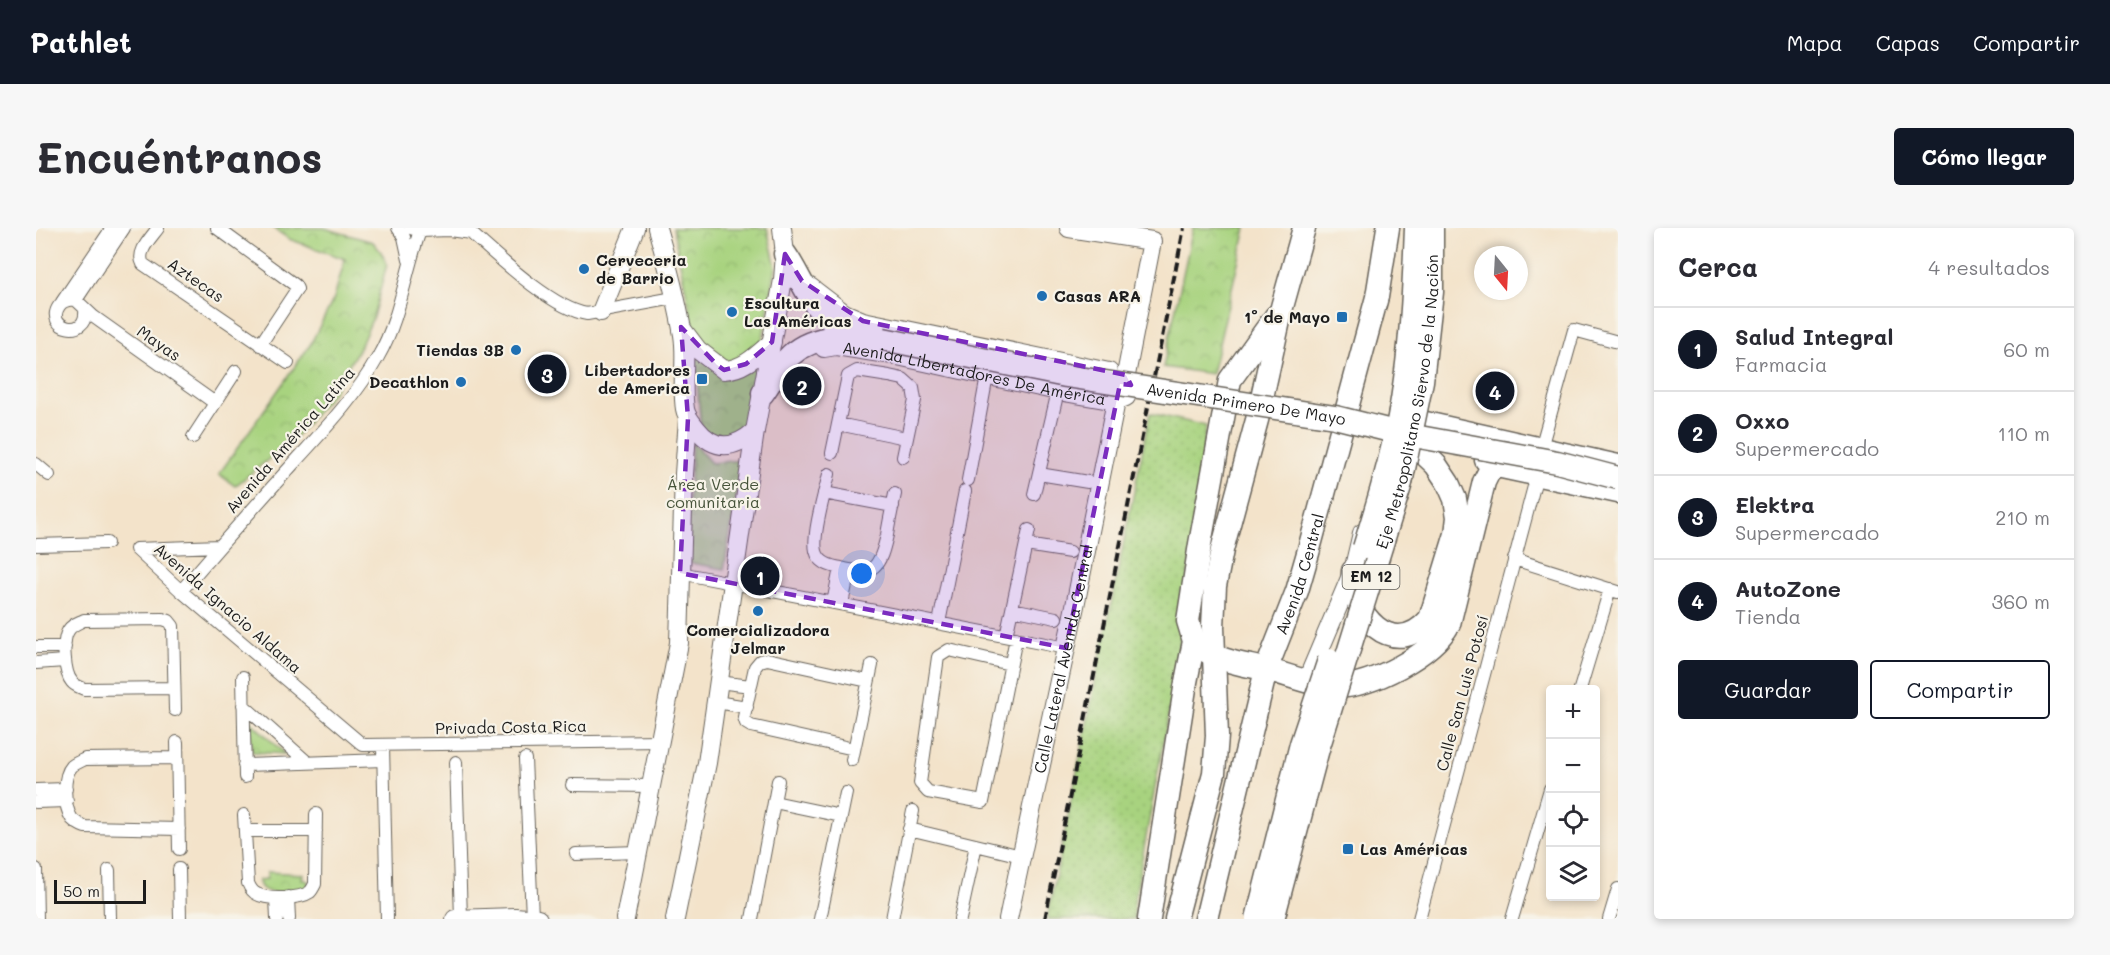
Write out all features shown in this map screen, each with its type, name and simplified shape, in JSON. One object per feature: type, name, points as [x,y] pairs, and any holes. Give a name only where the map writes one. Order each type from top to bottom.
[{"type":"highway","points":[[1176,919],[1214,773],[1217,736],[1215,586],[1222,550],[1257,420],[1282,307],[1304,228]]},
{"type":"highway","name":"Avenida Central","points":[[1206,919],[1266,670],[1297,591],[1377,297],[1388,228]]},
{"type":"highway","name":"Eje Metropolitano Siervo de la Nación","points":[[1257,919],[1301,744],[1345,612],[1385,480],[1405,381],[1414,290],[1416,228]]},
{"type":"highway","name":"Eje Metropolitano Siervo de la Nación","points":[[1273,919],[1318,749],[1401,483],[1422,381],[1432,292],[1431,228]]},
{"type":"highway","name":"Avenida Primero De Mayo","points":[[786,254],[817,308],[842,326],[882,346]]},
{"type":"highway","points":[[1149,919],[1194,641],[1188,621],[1230,380],[1282,307]]},
{"type":"highway","name":"Avenida Primero De Mayo","points":[[763,393],[792,354],[808,344],[840,337],[1066,376],[1335,417],[1403,434],[1557,462],[1618,478]]},
{"type":"highway","points":[[1398,387],[1398,406],[1408,418],[1618,466]]},
{"type":"highway","points":[[1353,570],[1353,593],[1364,615],[1378,630],[1399,637],[1422,629],[1430,619],[1456,534],[1458,517],[1455,499],[1448,483],[1436,465],[1403,434]]},
{"type":"highway","points":[[1493,437],[1484,443],[1482,454],[1484,459],[1497,466],[1618,492]]},
{"type":"highway","points":[[1194,641],[1206,652],[1216,656],[1323,686],[1337,687],[1375,677],[1418,656],[1444,633],[1452,613],[1484,482],[1489,472],[1497,466]]},
{"type":"main road","points":[[602,312],[635,228]]},
{"type":"main road","points":[[675,919],[707,763],[755,431],[783,280],[786,254],[782,228]]},
{"type":"main road","points":[[1069,228],[1133,233],[1152,241],[1126,375]]},
{"type":"main road","points":[[1307,680],[1353,570],[1390,426],[1431,228]]},
{"type":"main road","points":[[660,232],[683,338],[685,411],[688,418],[708,440],[717,445],[739,442],[755,431]]},
{"type":"main road","name":"Avenida Libertadores De América","points":[[802,281],[844,313],[863,321],[1126,375],[1131,391],[1128,396],[1116,401],[1058,391],[987,376],[882,346]]},
{"type":"main road","points":[[681,327],[698,350],[724,370],[746,364],[772,342]]},
{"type":"main road","name":"Calle Lateral Avenida Central","points":[[1008,919],[1116,401]]},
{"type":"main road","points":[[625,919],[679,643],[688,418]]},
{"type":"main road","points":[[458,919],[535,918]]},
{"type":"street","points":[[62,302],[76,300],[85,310],[84,320],[78,326],[64,327],[57,320],[59,306],[112,228]]},
{"type":"street","points":[[76,300],[124,228]]},
{"type":"street","points":[[217,228],[295,285],[297,289],[260,345]]},
{"type":"street","points":[[398,228],[412,258],[428,240],[449,230]]},
{"type":"street","points":[[417,229],[470,230],[511,267],[557,303],[575,312],[587,314],[602,312],[674,298]]},
{"type":"street","name":"Avenida América Latina","points":[[181,591],[322,432],[366,378],[391,330],[403,297],[417,229]]},
{"type":"street","name":"Aztecas","points":[[154,230],[140,254],[143,264],[288,363]]},
{"type":"street","name":"Mayas","points":[[85,310],[215,403]]},
{"type":"street","points":[[1541,448],[1574,330],[1618,342]]},
{"type":"street","points":[[882,346],[883,375]]},
{"type":"street","points":[[193,437],[236,371]]},
{"type":"street","points":[[832,453],[848,376],[858,371],[903,379],[913,388],[915,394],[903,456]]},
{"type":"street","points":[[939,623],[987,376]]},
{"type":"street","points":[[1034,494],[1058,391]]},
{"type":"street","points":[[838,424],[906,438]]},
{"type":"street","points":[[36,464],[49,475]]},
{"type":"street","points":[[824,493],[894,500],[879,562],[867,570],[844,569],[825,564],[816,551],[815,542],[824,493],[829,474]]},
{"type":"street","points":[[1039,474],[1088,482]]},
{"type":"street","name":"Calle San Luis Potosí","points":[[1419,919],[1537,475]]},
{"type":"street","points":[[1010,664],[949,650],[938,657],[920,783],[928,792],[983,802],[1010,664],[1012,609],[1029,530]]},
{"type":"street","points":[[36,544],[107,543]]},
{"type":"street","points":[[1026,545],[1070,552]]},
{"type":"street","name":"Avenida Ignacio Aldama","points":[[220,546],[136,549],[181,591],[363,746]]},
{"type":"street","points":[[1514,559],[1614,590],[1582,685]]},
{"type":"street","points":[[838,604],[844,569]]},
{"type":"street","points":[[680,573],[1066,648]]},
{"type":"street","points":[[1012,609],[1056,618]]},
{"type":"street","points":[[174,688],[84,689],[74,685],[68,675],[65,661],[68,631],[75,624],[84,620],[163,619],[169,621],[172,626],[175,710]]},
{"type":"street","points":[[36,647],[65,647]]},
{"type":"street","points":[[868,681],[767,659],[760,661],[755,668],[744,717],[746,723],[751,726],[853,754],[872,665]]},
{"type":"street","points":[[36,663],[65,661]]},
{"type":"street","points":[[243,677],[244,771],[307,762],[383,760]]},
{"type":"street","points":[[718,682],[751,686]]},
{"type":"street","points":[[716,702],[747,707]]},
{"type":"street","points":[[243,705],[307,762]]},
{"type":"street","name":"Privada Costa Rica","points":[[363,746],[661,741]]},
{"type":"street","points":[[177,742],[179,849]]},
{"type":"street","points":[[383,746],[387,919]]},
{"type":"street","points":[[177,758],[85,759],[73,765],[67,775],[67,795],[69,812],[74,822],[85,827],[179,829]]},
{"type":"street","points":[[525,759],[535,918]]},
{"type":"street","points":[[456,762],[458,919]]},
{"type":"street","points":[[752,919],[778,782]]},
{"type":"street","points":[[572,785],[651,786]]},
{"type":"street","points":[[36,790],[67,795]]},
{"type":"street","points":[[820,919],[846,793]]},
{"type":"street","points":[[1512,919],[1550,793]]},
{"type":"street","points":[[36,802],[67,795]]},
{"type":"street","points":[[774,802],[841,816]]},
{"type":"street","points":[[892,919],[913,811]]},
{"type":"street","points":[[244,815],[248,883],[251,890],[259,896],[282,897],[311,892],[315,884],[316,814]]},
{"type":"street","points":[[909,829],[1022,858]]},
{"type":"street","points":[[245,831],[316,831]]},
{"type":"street","points":[[960,919],[976,845]]},
{"type":"street","points":[[576,854],[638,852]]},
{"type":"street","points":[[36,869],[37,919]]},
{"type":"street","points":[[179,869],[180,919]]},
{"type":"street","points":[[109,870],[110,919]]},
{"type":"street","points":[[1609,919],[1618,889]]},
{"type":"street","points":[[277,919],[282,897]]},
{"type":"street","points":[[282,897],[289,919]]},
{"type":"highlighted area","points":[[785,254],[802,281],[863,321],[1126,375],[1131,385],[1120,384],[1066,648],[680,573],[688,418],[681,327],[724,370],[746,364],[772,342]]},
{"type":"green space","points":[[273,228],[324,228],[373,242],[387,264],[373,317],[361,345],[333,392],[293,440],[235,486],[219,474],[310,345],[334,298],[345,259],[289,239]]},
{"type":"green space","points":[[673,228],[767,228],[776,267],[758,365],[742,436],[727,445],[701,431],[693,326]]},
{"type":"green space","points":[[1193,228],[1246,228],[1212,374],[1163,367]]},
{"type":"green space","points":[[1150,413],[1206,426],[1177,667],[1134,903],[1134,919],[1047,919]]},
{"type":"green space","name":"Área Verde comunitaria","points":[[692,442],[711,463],[743,460],[724,569],[685,562]]},
{"type":"green space","points":[[249,720],[285,754],[252,752]]},
{"type":"green space","points":[[267,872],[303,874],[302,879],[308,881],[309,888],[286,893],[267,891],[261,887],[258,880],[267,879]]},
{"type":"railway","points":[[1045,919],[1184,228]]},
{"type":"place","name":"Cerveceria de Barrio","points":[[584,269]]},
{"type":"place","name":"Casas ARA","points":[[1042,296]]},
{"type":"place","name":"Escultura Las Américas","points":[[732,312]]},
{"type":"place","name":"1° de Mayo","points":[[1342,317]]},
{"type":"place","name":"Tiendas 3B","points":[[516,350]]},
{"type":"place","name":"Elektra","points":[[547,374]]},
{"type":"place","name":"Libertadores de America","points":[[702,379]]},
{"type":"place","name":"Decathlon","points":[[461,382]]},
{"type":"place","name":"Oxxo","points":[[802,386]]},
{"type":"place","name":"AutoZone","points":[[1495,391]]},
{"type":"place","name":"Salud Integral","points":[[760,576]]},
{"type":"place","name":"Comercializadora Jelmar","points":[[758,611]]},
{"type":"place","name":"Las Américas","points":[[1348,849]]}]
